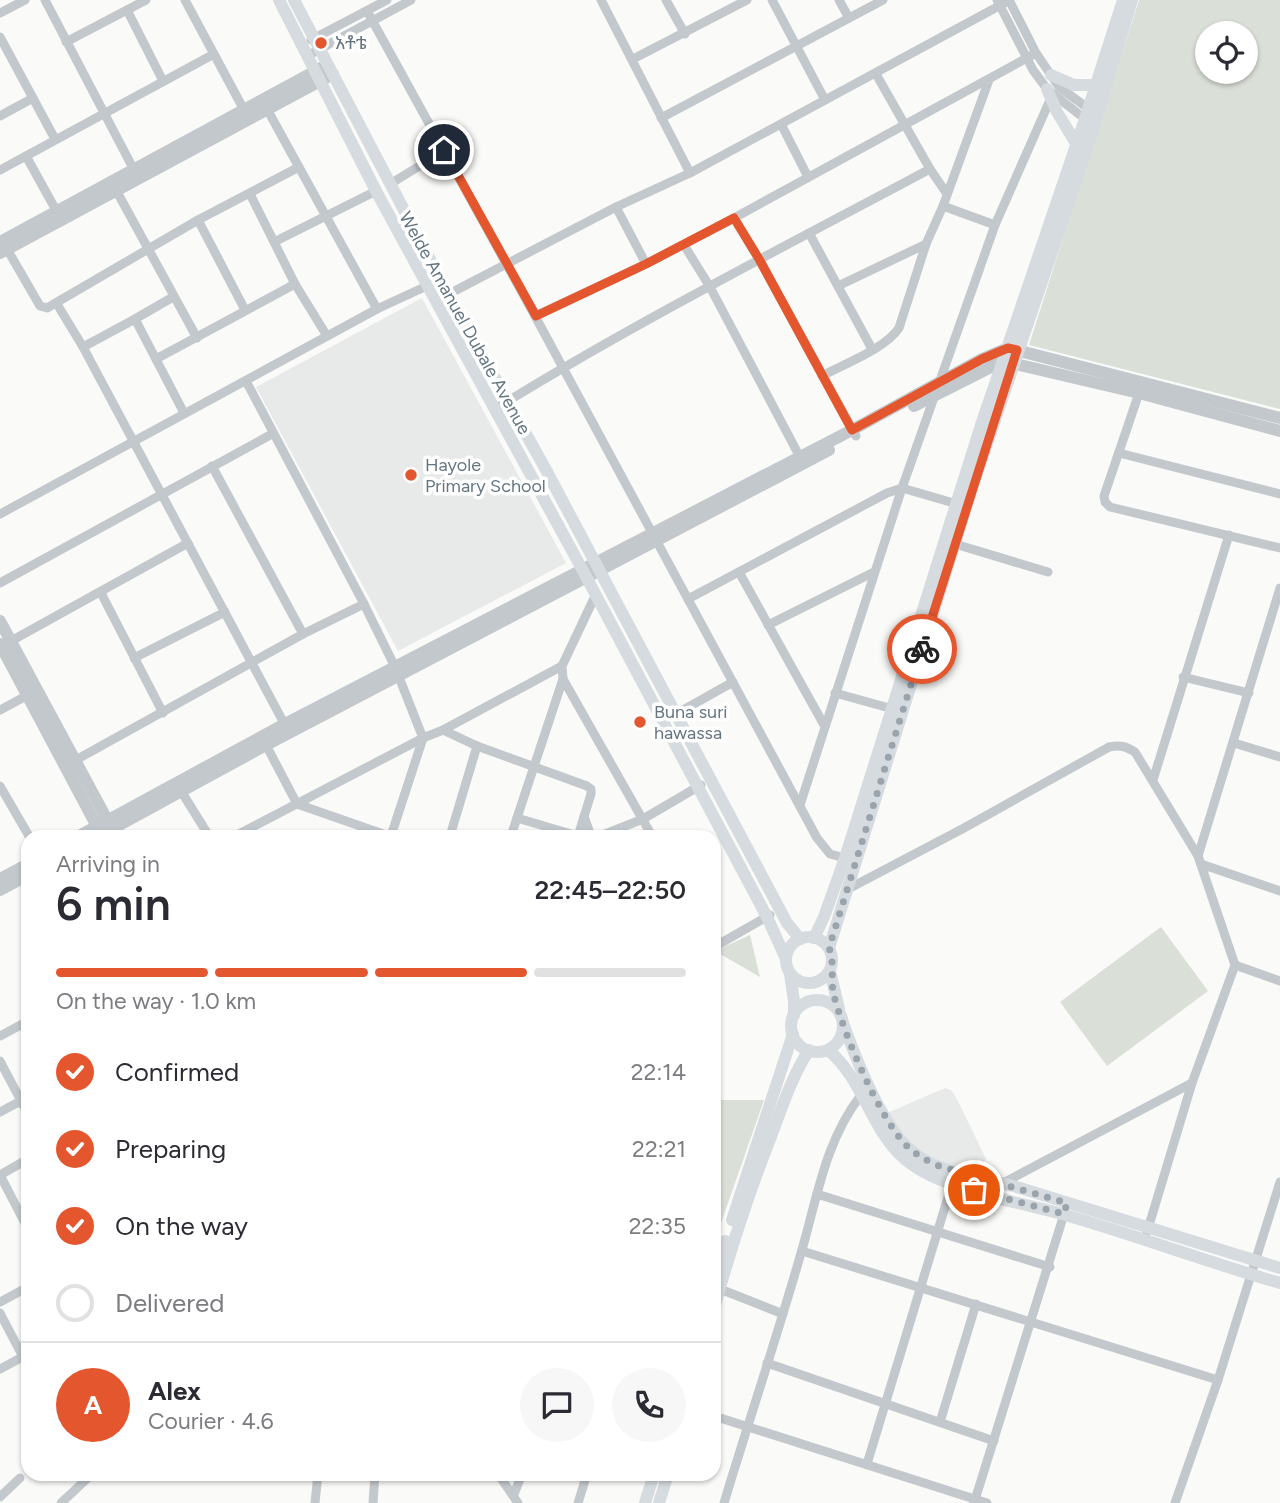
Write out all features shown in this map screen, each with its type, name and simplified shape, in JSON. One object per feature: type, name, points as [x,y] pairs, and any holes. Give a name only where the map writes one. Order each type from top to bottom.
[{"type":"main road","points":[[279,0],[376,191],[428,286],[442,298]]},
{"type":"main road","name":"Welde Amanuel Dubale Avenue","points":[[295,0],[440,280],[442,298],[501,406],[545,468],[590,570],[641,666],[676,714],[779,909],[800,939]]},
{"type":"main road","points":[[829,948],[955,544],[1010,356],[1123,0]]},
{"type":"main road","points":[[814,938],[845,858],[957,504],[1086,152],[1132,0]]},
{"type":"main road","points":[[1051,75],[1074,85],[1096,85]]},
{"type":"main road","points":[[1049,95],[1077,145]]},
{"type":"main road","points":[[590,570],[596,594],[641,666],[721,830]]},
{"type":"main road","points":[[721,830],[786,959],[794,1001],[793,1034],[721,1252]]},
{"type":"main road","points":[[786,959],[788,951],[800,939],[814,938],[829,948],[833,962],[830,971],[816,983],[797,981],[790,974]]},
{"type":"main road","points":[[830,971],[834,998],[856,1056],[897,1134],[918,1156],[946,1178],[1003,1183],[1144,1240],[1280,1283]]},
{"type":"main road","points":[[793,1016],[806,1002],[815,1000],[825,1001],[842,1018]]},
{"type":"main road","points":[[793,1034],[798,1043],[809,1050],[828,1049],[839,1040],[842,1018]]},
{"type":"main road","points":[[828,1049],[842,1061],[880,1131],[896,1151],[918,1169],[1066,1209],[1149,1226],[1280,1268]]},
{"type":"main road","points":[[721,1274],[790,1085],[809,1050]]},
{"type":"main road","points":[[645,1503],[652,1481]]},
{"type":"main road","points":[[659,1503],[665,1481]]},
{"type":"street","points":[[0,13],[25,0]]},
{"type":"street","points":[[45,0],[134,170]]},
{"type":"street","points":[[66,42],[146,0]]},
{"type":"street","points":[[185,0],[244,110]]},
{"type":"street","points":[[304,51],[411,0]]},
{"type":"street","points":[[601,0],[634,59],[690,173]]},
{"type":"street","points":[[666,0],[685,34]]},
{"type":"street","points":[[634,59],[747,0]]},
{"type":"street","points":[[772,0],[825,100]]},
{"type":"street","points":[[839,0],[849,18]]},
{"type":"street","points":[[661,118],[883,0]]},
{"type":"street","points":[[442,298],[616,207],[690,173],[876,74],[998,3],[1010,0],[1036,53],[1068,96],[1087,114]]},
{"type":"street","points":[[317,44],[381,2],[384,14]]},
{"type":"street","points":[[998,3],[1026,58],[1049,95],[1087,114]]},
{"type":"street","points":[[127,10],[163,81]]},
{"type":"street","points":[[367,11],[536,316],[824,848],[830,854],[845,858]]},
{"type":"street","points":[[0,37],[55,139]]},
{"type":"street","points":[[536,316],[646,264],[734,218],[1036,53]]},
{"type":"street","points":[[0,170],[104,111],[214,54]]},
{"type":"street","points":[[2,248],[57,212],[244,110],[330,69]]},
{"type":"street","points":[[876,74],[947,194]]},
{"type":"street","points":[[2,248],[267,109],[317,76]]},
{"type":"street","points":[[822,376],[872,349],[899,328],[926,244],[943,206],[989,80]]},
{"type":"street","points":[[800,805],[874,572],[936,390],[995,225],[1049,95]]},
{"type":"street","points":[[0,116],[33,98]]},
{"type":"street","points":[[267,109],[377,309]]},
{"type":"street","points":[[781,124],[808,177]]},
{"type":"street","points":[[390,184],[444,150]]},
{"type":"street","points":[[26,156],[57,212]]},
{"type":"street","points":[[2,248],[40,306],[47,308],[198,220],[299,167]]},
{"type":"street","points":[[501,406],[562,368],[759,259],[930,169]]},
{"type":"street","points":[[116,190],[197,338]]},
{"type":"street","points":[[274,242],[376,191]]},
{"type":"street","points":[[250,194],[295,284],[327,336]]},
{"type":"street","points":[[943,206],[995,225]]},
{"type":"street","points":[[616,207],[646,264]]},
{"type":"street","points":[[734,218],[854,433]]},
{"type":"street","points":[[198,220],[245,310]]},
{"type":"street","points":[[809,233],[872,349]]},
{"type":"street","points":[[684,244],[710,287],[801,460]]},
{"type":"street","points":[[838,286],[926,244]]},
{"type":"street","points":[[0,514],[377,309],[440,280]]},
{"type":"street","points":[[156,359],[295,284]]},
{"type":"street","points":[[83,347],[173,297]]},
{"type":"street","points":[[57,304],[83,347],[287,729]]},
{"type":"street","points":[[135,319],[184,413]]},
{"type":"street","points":[[1010,356],[1280,430]]},
{"type":"street","points":[[108,830],[287,729],[936,390],[982,359],[1010,356],[1280,418]]},
{"type":"street","points":[[246,381],[363,604],[396,672],[423,738],[392,830]]},
{"type":"street","points":[[1139,393],[1104,496],[1105,502],[1110,506],[1280,548]]},
{"type":"street","points":[[0,583],[272,434]]},
{"type":"street","points":[[1119,453],[1280,494]]},
{"type":"street","points":[[212,466],[303,634]]},
{"type":"street","points":[[688,599],[876,498],[902,488],[957,504]]},
{"type":"street","points":[[1153,780],[1229,535]]},
{"type":"street","points":[[3,644],[101,593],[188,543]]},
{"type":"street","points":[[955,544],[1048,572]]},
{"type":"street","points":[[739,572],[824,725]]},
{"type":"street","points":[[768,625],[874,572]]},
{"type":"street","points":[[1199,860],[1249,693],[1275,623],[1280,588]]},
{"type":"street","points":[[101,593],[163,713]]},
{"type":"street","points":[[596,594],[562,666],[564,678],[649,830]]},
{"type":"street","points":[[74,761],[303,634],[363,604]]},
{"type":"street","points":[[134,658],[225,612]]},
{"type":"street","points":[[0,621],[3,644],[28,695],[105,830]]},
{"type":"street","points":[[3,644],[74,761],[106,830]]},
{"type":"street","points":[[247,830],[562,666]]},
{"type":"street","points":[[1183,677],[1249,693]]},
{"type":"street","points":[[513,830],[564,678]]},
{"type":"street","points":[[676,714],[733,682]]},
{"type":"street","points":[[835,693],[893,709]]},
{"type":"street","points":[[0,710],[28,695]]},
{"type":"street","points":[[108,830],[265,745],[287,729]]},
{"type":"street","points":[[443,730],[477,746],[591,789],[580,830]]},
{"type":"street","points":[[1234,743],[1280,757]]},
{"type":"street","points":[[265,745],[297,804],[373,830]]},
{"type":"street","points":[[848,889],[1110,747],[1119,745],[1135,752],[1199,860],[1235,964],[1192,1083],[1144,1240]]},
{"type":"street","points":[[452,830],[477,746]]},
{"type":"street","points":[[615,830],[643,819],[710,780]]},
{"type":"street","points":[[0,786],[26,830]]},
{"type":"street","points":[[181,791],[205,830]]},
{"type":"street","points":[[584,816],[589,830]]},
{"type":"street","points":[[517,818],[558,830]]},
{"type":"street","points":[[1199,860],[1280,891]]},
{"type":"street","points":[[0,878],[21,868]]},
{"type":"street","points":[[0,890],[21,879]]},
{"type":"street","points":[[721,943],[779,909]]},
{"type":"street","points":[[1235,964],[1280,981]]},
{"type":"street","points":[[0,1036],[21,1025]]},
{"type":"street","points":[[0,1061],[21,1094]]},
{"type":"street","points":[[1003,1183],[1192,1083]]},
{"type":"street","points":[[724,1503],[838,1131],[861,1095]]},
{"type":"street","points":[[0,1112],[21,1101]]},
{"type":"street","points":[[21,1163],[0,1175],[21,1215]]},
{"type":"street","points":[[867,1464],[922,1287],[937,1231],[946,1178]]},
{"type":"street","points":[[1175,1503],[1218,1380],[1280,1182]]},
{"type":"street","points":[[817,1194],[1050,1267]]},
{"type":"street","points":[[975,1501],[1066,1209]]},
{"type":"street","points":[[802,1251],[1218,1380]]},
{"type":"street","points":[[721,1287],[783,1314]]},
{"type":"street","points":[[0,1302],[21,1291]]},
{"type":"street","points":[[940,1422],[976,1304]]},
{"type":"street","points":[[0,1313],[21,1348]]},
{"type":"street","points":[[0,1369],[21,1358]]},
{"type":"street","points":[[767,1363],[994,1441]]},
{"type":"street","points":[[721,1418],[987,1503]]},
{"type":"street","points":[[0,1497],[20,1478]]},
{"type":"street","points":[[61,1503],[85,1481]]},
{"type":"street","points":[[315,1503],[317,1481]]},
{"type":"street","points":[[373,1503],[375,1481]]},
{"type":"street","points":[[504,1481],[518,1503]]},
{"type":"street","points":[[514,1493],[519,1481]]},
{"type":"street","points":[[578,1503],[585,1481]]},
{"type":"shaded area","points":[[1139,0],[1280,0],[1280,409],[1029,345]]},
{"type":"shaded area","name":"Hayole Primary School","points":[[422,298],[566,563],[398,651],[256,387]]},
{"type":"shaded area","points":[[1161,927],[1208,991],[1107,1066],[1060,1002]]},
{"type":"shaded area","points":[[750,935],[760,977],[721,954],[721,948]]},
{"type":"shaded area","points":[[945,1088],[951,1090],[957,1099],[986,1159],[975,1172],[954,1169],[910,1145],[887,1113]]},
{"type":"shaded area","points":[[721,1100],[764,1100],[721,1223]]},
{"type":"way so far","points":[[922,649],[829,948],[833,962],[830,971],[834,998],[856,1056],[889,1122],[906,1145],[918,1156],[936,1165],[1067,1203],[1064,1214],[974,1190]]},
{"type":"place","name":"አቶቴ","points":[[321,43]]},
{"type":"place","name":"Hayole Primary School","points":[[411,475]]},
{"type":"place","name":"Buna suri hawassa","points":[[640,722]]},
{"type":"route","points":[[444,150],[536,316],[646,264],[734,218],[852,430],[982,359],[1008,348],[1017,350],[922,649]]}]
